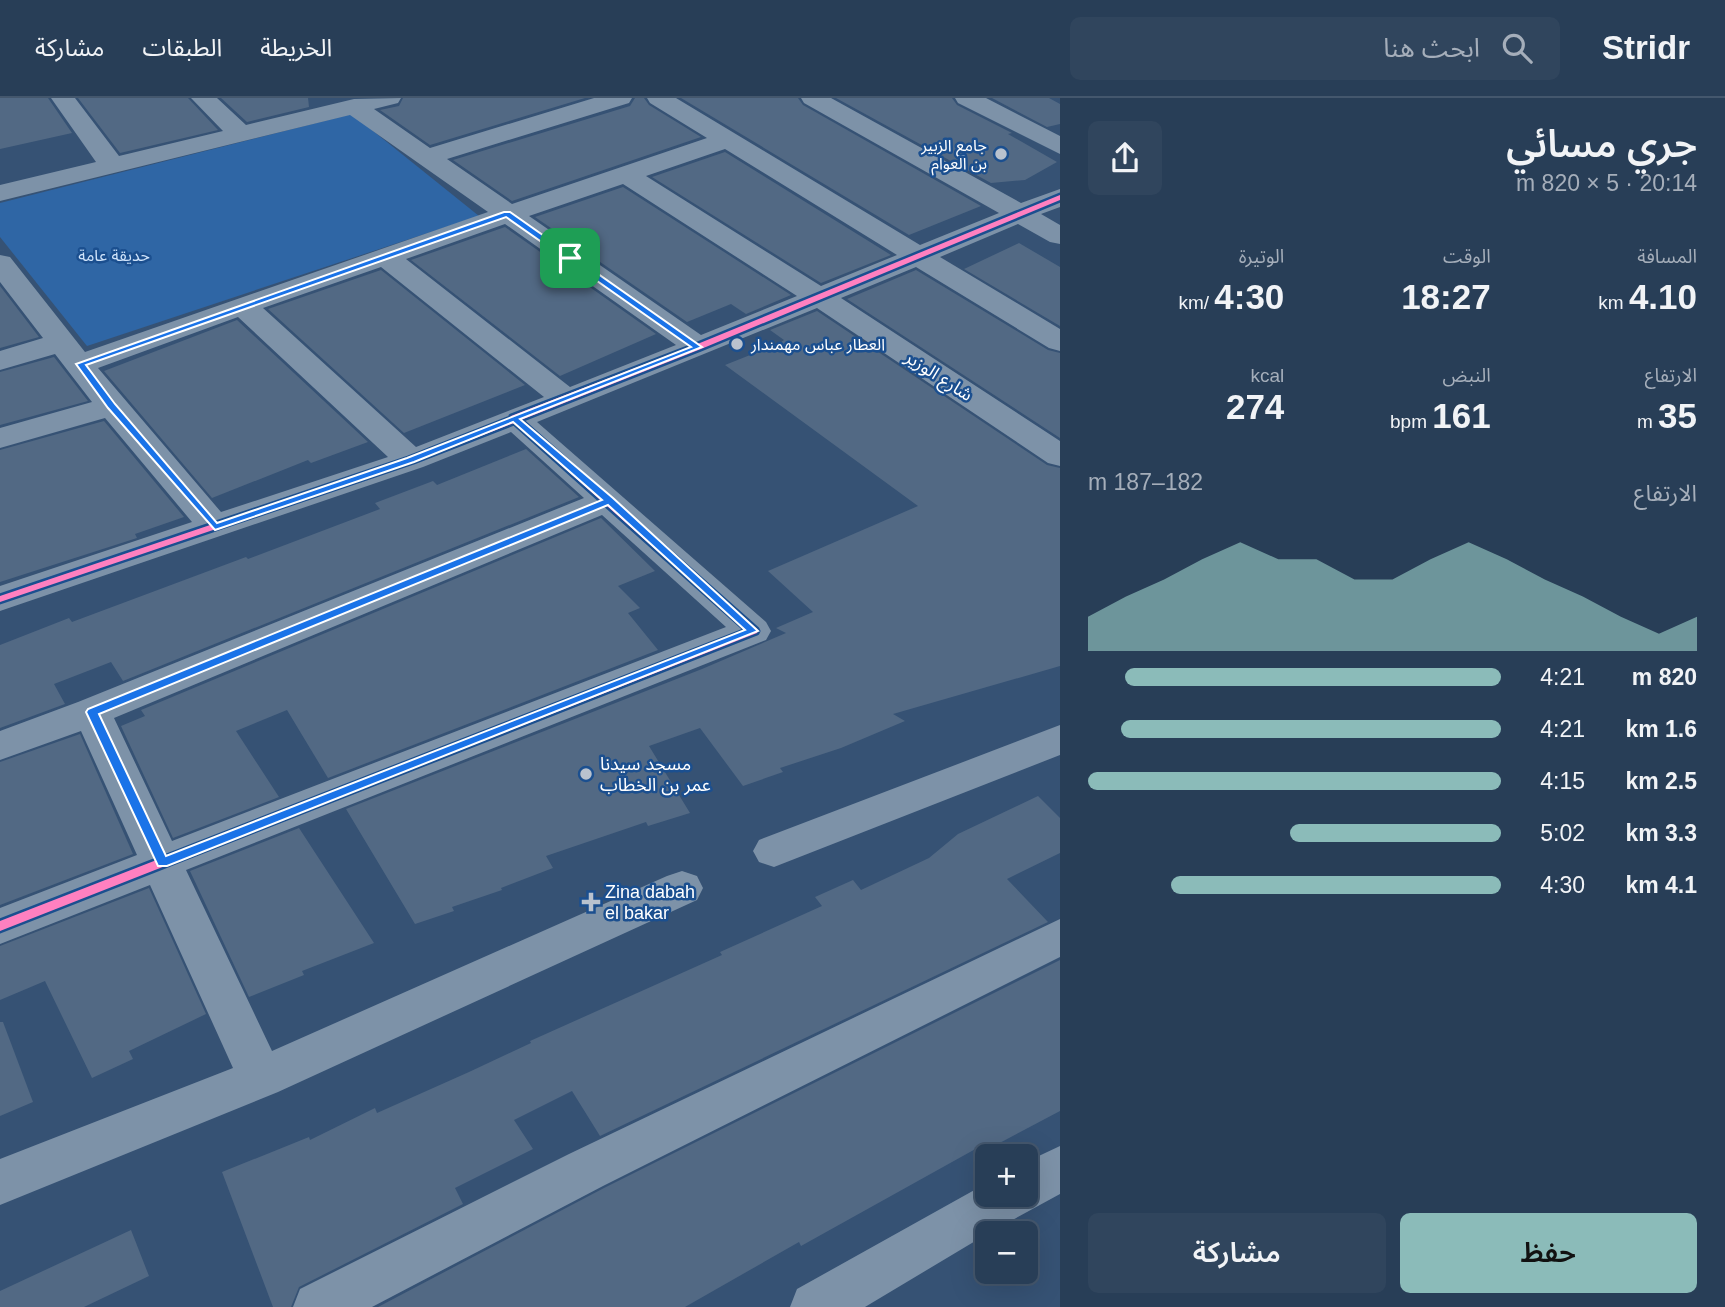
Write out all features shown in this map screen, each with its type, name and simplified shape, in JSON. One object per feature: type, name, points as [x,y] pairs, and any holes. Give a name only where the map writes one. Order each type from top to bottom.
[{"type":"street","points":[[63,98],[112,165]]},
{"type":"street","points":[[203,98],[240,134]]},
{"type":"street","points":[[0,193],[390,98]]},
{"type":"street","points":[[427,157],[620,98]]},
{"type":"street","points":[[659,98],[1060,342]]},
{"type":"street","points":[[813,98],[1060,236]]},
{"type":"street","points":[[967,98],[1060,146]]},
{"type":"street","points":[[354,106],[698,347]]},
{"type":"street","points":[[0,360],[71,353],[243,305],[726,140]]},
{"type":"street","name":"شارع الوزير","points":[[627,175],[819,297],[1060,456]]},
{"type":"street","points":[[0,599],[411,460],[698,347],[1060,197]]},
{"type":"street","points":[[385,256],[566,399]]},
{"type":"street","points":[[6,279],[215,527]]},
{"type":"street","points":[[243,305],[411,460]]},
{"type":"street","points":[[0,438],[112,406]]},
{"type":"street","points":[[0,926],[753,631],[514,418]]},
{"type":"street","points":[[0,746],[92,712],[609,500]]},
{"type":"street","points":[[92,712],[261,1078]]},
{"type":"street","points":[[774,850],[1060,738]]},
{"type":"street","points":[[0,1182],[261,1078],[682,888]]},
{"type":"street","points":[[318,1307],[586,1170],[1060,937]]},
{"type":"street","points":[[1038,1181],[1060,1168]]},
{"type":"street","points":[[816,1307],[991,1207]]},
{"type":"green space","name":"حديقة عامة","points":[[352,114],[479,216],[87,346],[0,237],[0,203]]},
{"type":"building","points":[[0,98],[48,98],[72,133],[0,149]]},
{"type":"building","points":[[78,98],[188,98],[218,130],[120,153]]},
{"type":"building","points":[[221,98],[308,98],[309,107],[247,122]]},
{"type":"building","points":[[403,98],[585,98],[430,145],[380,110],[399,106]]},
{"type":"building","points":[[635,98],[644,98],[649,105],[701,137],[512,201],[453,160],[630,106]]},
{"type":"building","points":[[681,98],[798,98],[803,105],[981,206],[909,235]]},
{"type":"building","points":[[836,98],[952,98],[957,105],[1012,133],[1008,134],[1057,162],[1025,180],[991,183]]},
{"type":"building","points":[[992,98],[1049,98],[1060,104],[1060,124],[1047,127]]},
{"type":"building","points":[[725,152],[891,255],[821,283],[652,177]]},
{"type":"building","points":[[623,187],[791,295],[746,314],[731,304],[687,322],[535,217]]},
{"type":"building","points":[[505,227],[656,334],[560,376],[411,260]]},
{"type":"building","points":[[1019,243],[1060,267],[1060,326],[964,269]]},
{"type":"building","points":[[381,270],[525,385],[404,433],[268,309]]},
{"type":"building","points":[[916,270],[1048,350],[1060,353],[1060,438],[847,299]]},
{"type":"building","points":[[0,286],[39,337],[0,348]]},
{"type":"building","points":[[817,311],[1047,465],[1060,468],[1060,666],[893,714],[905,721],[841,748],[780,768],[783,772],[743,786],[700,728],[649,746],[690,813],[648,826],[646,822],[546,856],[553,868],[501,888],[502,890],[452,907],[454,911],[415,924],[346,809],[702,669],[786,633],[776,628],[813,612],[768,571],[918,506],[725,365],[780,343],[784,340],[770,330]]},
{"type":"building","points":[[237,320],[368,442],[311,463],[308,460],[212,498],[104,371]]},
{"type":"building","points":[[54,357],[88,401],[0,425],[0,372]]},
{"type":"building","points":[[104,421],[184,517],[135,534],[137,538],[0,582],[0,450]]},
{"type":"building","points":[[526,449],[579,497],[123,681],[111,662],[54,684],[65,704],[0,728],[0,645],[69,618],[72,622],[246,557],[248,559],[380,509],[375,503],[433,481],[437,485]]},
{"type":"building","points":[[601,518],[655,571],[618,586],[640,608],[628,613],[658,650],[328,778],[287,710],[236,731],[279,797],[173,838],[121,726],[145,716],[141,710]]},
{"type":"building","points":[[80,734],[133,854],[0,905],[0,762]]},
{"type":"building","points":[[1038,796],[1060,818],[1060,853],[1007,879],[1048,922],[600,1136],[572,1091],[514,1120],[533,1149],[455,1188],[463,1204],[299,1287],[291,1307],[273,1307],[222,1172],[309,1137],[310,1140],[375,1108],[377,1113],[469,1072],[822,906],[815,897],[853,880],[861,890],[929,858],[958,834]]},
{"type":"building","points":[[299,828],[374,943],[302,971],[304,975],[249,997],[190,871]]},
{"type":"building","points":[[149,888],[206,1014],[129,1051],[133,1059],[92,1078],[45,981],[0,1000],[0,946]]},
{"type":"building","points":[[1060,960],[1060,1111],[998,1144],[975,1144],[975,1149],[801,1246],[799,1242],[685,1307],[378,1307],[604,1188]]},
{"type":"building","points":[[0,1022],[3,1022],[33,1102],[0,1116]]},
{"type":"building","points":[[131,1230],[149,1276],[84,1307],[0,1307],[0,1291]]},
{"type":"cycle path","points":[[0,599],[411,460],[698,347],[1060,197]]},
{"type":"cycle path","points":[[0,926],[753,631],[514,418]]},
{"type":"place","name":"جامع الزبير بن العوام","points":[[1001,154]]},
{"type":"place","name":"العطار عباس مهمندار","points":[[737,344]]},
{"type":"place","name":"مسجد سيدنا عمر بن الخطاب","points":[[586,774]]},
{"type":"place","name":"Zina dabah el bakar","points":[[591,902]]},
{"type":"route","points":[[570,258],[507,214],[80,364],[112,406],[215,527],[411,460],[514,418],[609,500],[92,712],[163,863],[753,631],[609,500],[562,459],[514,418],[698,347],[570,258]]}]
